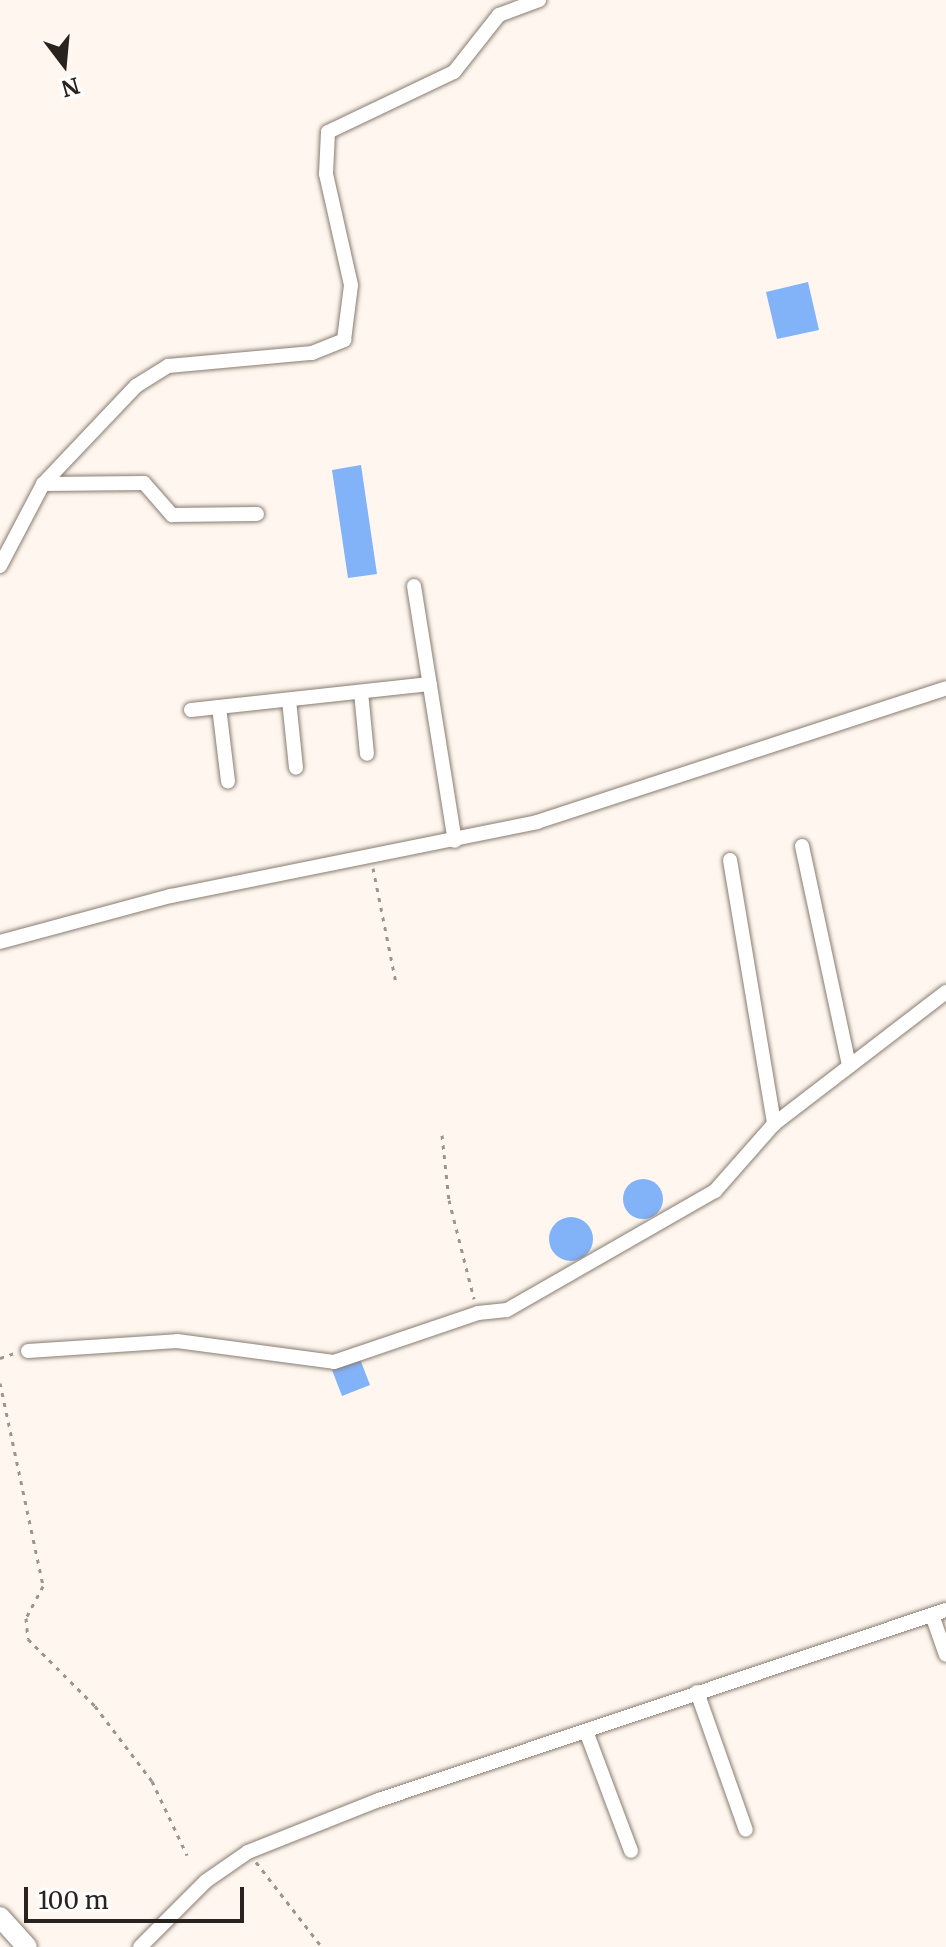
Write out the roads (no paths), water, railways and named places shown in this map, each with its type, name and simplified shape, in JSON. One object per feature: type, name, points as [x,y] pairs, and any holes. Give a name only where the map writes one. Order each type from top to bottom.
[{"type":"street","points":[[0,566],[43,484],[136,386],[168,366],[312,353],[344,340],[351,285],[326,174],[328,132],[454,72],[499,15],[539,0]]},
{"type":"street","points":[[43,484],[144,483],[172,515],[257,514]]},
{"type":"street","points":[[414,586],[455,841]]},
{"type":"street","points":[[191,710],[430,684]]},
{"type":"street","points":[[0,942],[171,896],[372,860],[603,802],[946,688]]},
{"type":"street","points":[[361,692],[367,754]]},
{"type":"street","points":[[289,700],[296,768]]},
{"type":"street","points":[[219,707],[228,781]]},
{"type":"street","points":[[802,846],[849,1066]]},
{"type":"street","points":[[730,860],[774,1124]]},
{"type":"street","points":[[28,1351],[177,1341],[334,1362],[478,1313],[526,1301],[715,1191],[774,1124],[946,992]]},
{"type":"street","points":[[140,1947],[206,1881],[248,1852],[697,1692],[939,1612],[946,1655]]},
{"type":"street","points":[[697,1692],[746,1830]]},
{"type":"street","points":[[586,1731],[631,1851]]},
{"type":"street","points":[[0,1917],[27,1947]]},
{"type":"water","points":[[808,282],[819,330],[777,339],[766,292]]},
{"type":"water","points":[[361,465],[377,574],[348,578],[332,470]]},
{"type":"water","points":[[643,1179],[657,1185],[663,1199],[657,1213],[643,1219],[629,1213],[623,1199],[629,1185]]},
{"type":"water","points":[[571,1217],[586,1224],[593,1239],[586,1254],[571,1261],[556,1254],[549,1239],[556,1224]]},
{"type":"water","points":[[360,1359],[370,1385],[342,1396],[332,1370]]}]
